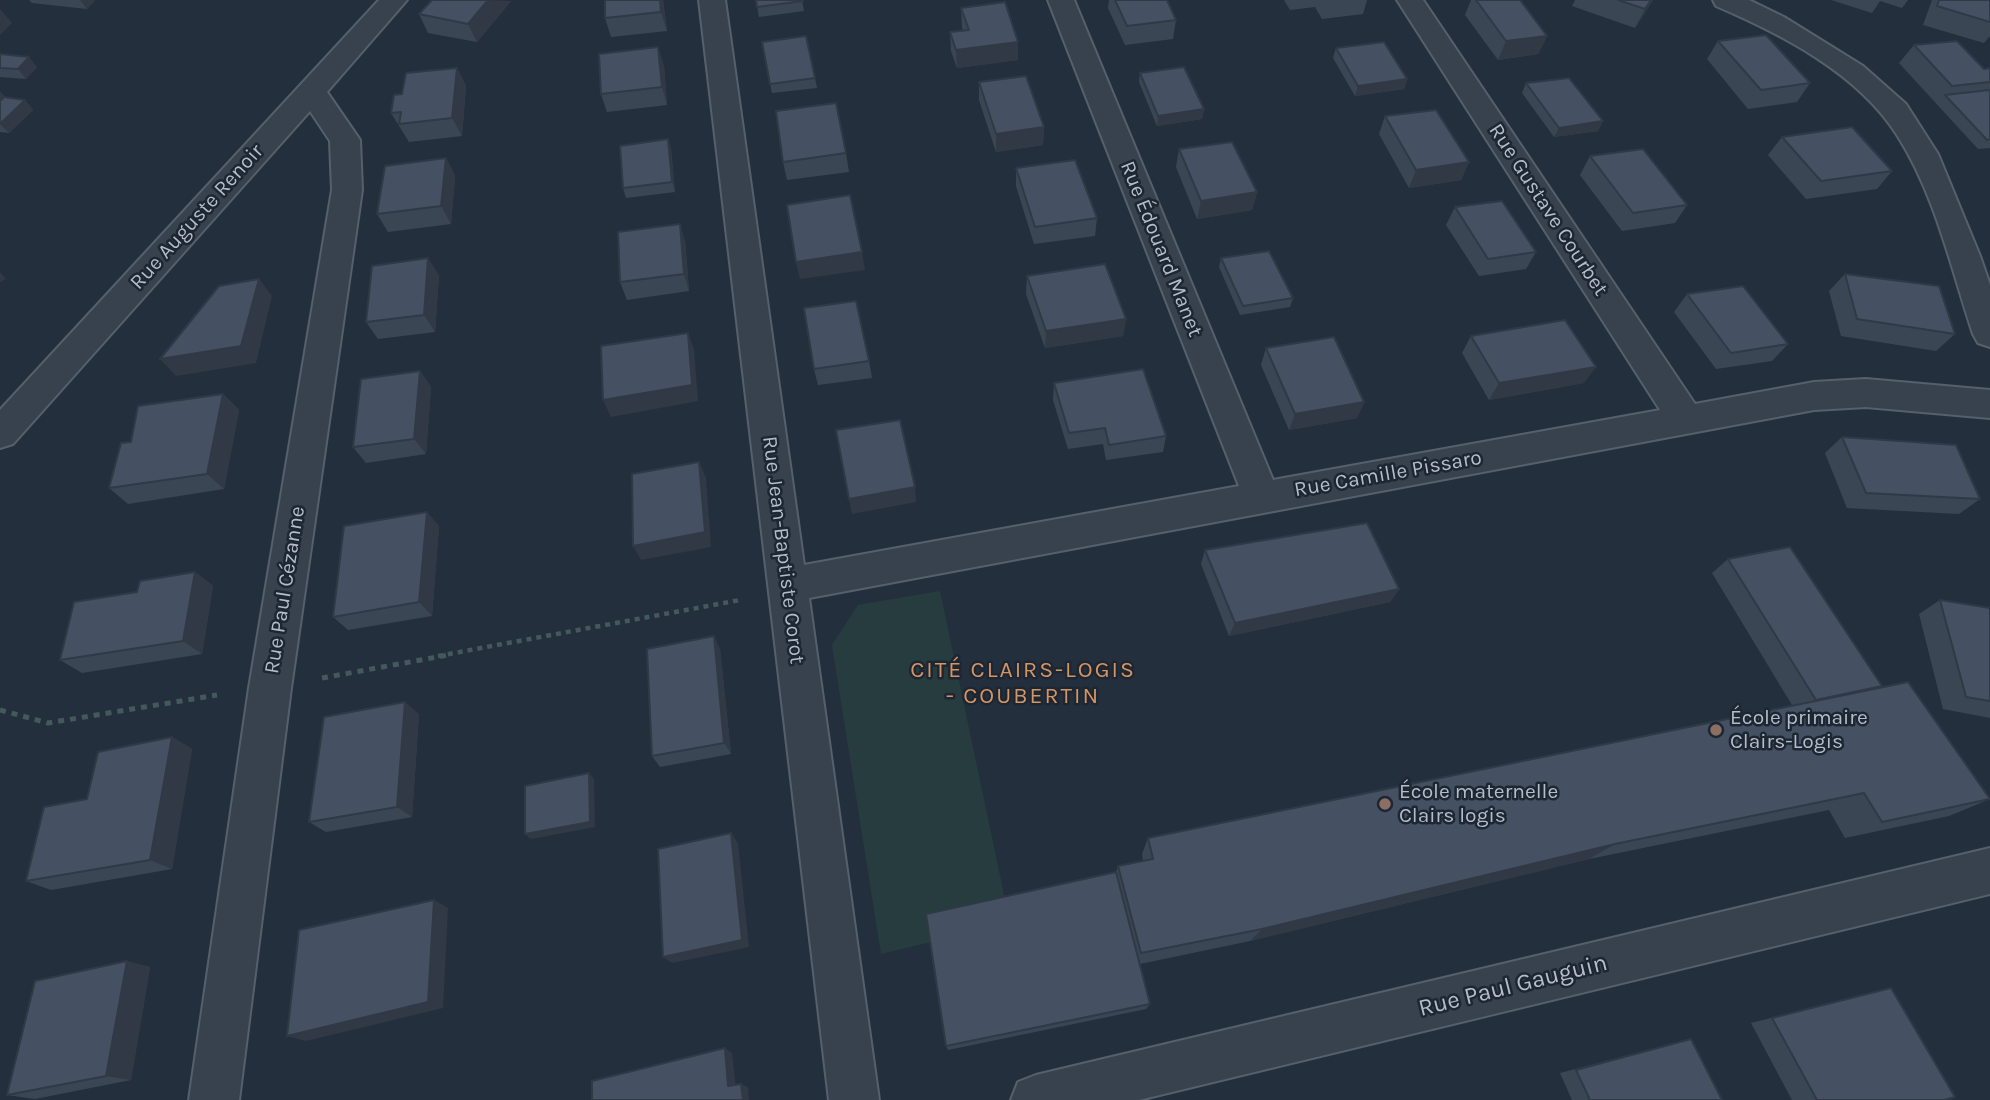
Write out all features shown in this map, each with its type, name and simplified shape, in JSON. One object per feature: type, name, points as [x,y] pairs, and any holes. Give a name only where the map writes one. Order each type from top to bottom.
[{"type":"street","name":"Rue Auguste Renoir","points":[[0,434],[394,0]]},
{"type":"street","name":"Rue Jean-Baptiste Corot","points":[[712,0],[854,1100]]},
{"type":"street","name":"Rue Édouard Manet","points":[[1061,0],[1262,498]]},
{"type":"street","name":"Rue Gustave Courbet","points":[[1410,0],[1686,419]]},
{"type":"street","points":[[1726,0],[1789,29],[1836,60],[1877,94],[1909,128],[1930,167],[1990,334]]},
{"type":"street","name":"Rue Paul Cézanne","points":[[214,1100],[270,688],[347,190],[345,140],[311,91]]},
{"type":"street","name":"Rue Camille Pissaro","points":[[788,585],[1814,396],[1866,393],[1990,404]]},
{"type":"street","name":"Rue Paul Gauguin","points":[[1036,1100],[1990,871]]},
{"type":"path","points":[[0,710],[48,723],[270,688],[741,600],[788,585]]},
{"type":"green space","points":[[940,591],[1006,904],[931,942],[881,954],[832,645],[858,605]]},
{"type":"building","points":[[432,0],[488,0],[468,24],[419,14]]},
{"type":"building","points":[[605,0],[660,0],[661,12],[605,18]]},
{"type":"building","points":[[756,0],[802,0],[803,1],[757,7]]},
{"type":"building","points":[[1115,0],[1167,0],[1176,20],[1127,26]]},
{"type":"building","points":[[1476,0],[1520,0],[1547,36],[1506,41]]},
{"type":"building","points":[[1618,0],[1651,0],[1645,9]]},
{"type":"building","points":[[1939,0],[1990,0],[1990,22],[1937,6]]},
{"type":"building","points":[[1005,2],[1018,42],[956,50],[950,32],[969,30],[961,8]]},
{"type":"building","points":[[1766,35],[1810,83],[1761,90],[1718,41]]},
{"type":"building","points":[[806,36],[815,78],[770,84],[762,42]]},
{"type":"building","points":[[1957,41],[1984,69],[1990,68],[1990,82],[1952,86],[1914,45]]},
{"type":"building","points":[[1384,42],[1407,79],[1358,86],[1336,48]]},
{"type":"building","points":[[658,47],[662,87],[601,94],[599,54]]},
{"type":"building","points":[[0,54],[29,57],[18,69],[0,68]]},
{"type":"building","points":[[1184,67],[1204,109],[1158,116],[1140,73]]},
{"type":"building","points":[[457,68],[452,118],[399,124],[401,112],[391,113],[394,95],[402,94],[406,73]]},
{"type":"building","points":[[1026,76],[1044,127],[996,134],[979,82]]},
{"type":"building","points":[[1569,78],[1603,121],[1559,128],[1526,83]]},
{"type":"building","points":[[1989,90],[1990,139],[1987,140],[1945,95]]},
{"type":"building","points":[[4,97],[25,100],[0,124],[0,101]]},
{"type":"building","points":[[836,103],[846,153],[783,162],[776,111]]},
{"type":"building","points":[[1436,110],[1469,162],[1416,170],[1385,116]]},
{"type":"building","points":[[1852,127],[1892,171],[1821,181],[1782,137]]},
{"type":"building","points":[[668,139],[672,182],[623,188],[620,146]]},
{"type":"building","points":[[1232,142],[1257,192],[1201,201],[1179,149]]},
{"type":"building","points":[[1643,149],[1687,205],[1633,213],[1590,156]]},
{"type":"building","points":[[446,158],[441,206],[377,214],[385,166]]},
{"type":"building","points":[[1075,160],[1097,218],[1035,227],[1016,168]]},
{"type":"building","points":[[850,195],[862,252],[796,262],[787,205]]},
{"type":"building","points":[[1502,201],[1536,252],[1488,259],[1455,207]]},
{"type":"building","points":[[680,224],[684,274],[620,282],[618,232]]},
{"type":"building","points":[[1269,251],[1293,298],[1243,306],[1221,258]]},
{"type":"building","points":[[428,258],[424,315],[366,322],[372,266]]},
{"type":"building","points":[[1105,264],[1126,319],[1046,331],[1027,276]]},
{"type":"building","points":[[1845,274],[1939,286],[1955,334],[1857,319]]},
{"type":"building","points":[[259,279],[241,346],[160,359],[219,286]]},
{"type":"building","points":[[1743,286],[1788,344],[1731,353],[1687,294]]},
{"type":"building","points":[[856,301],[869,361],[814,369],[804,308]]},
{"type":"building","points":[[1565,320],[1596,367],[1499,383],[1471,336]]},
{"type":"building","points":[[688,333],[692,385],[603,400],[601,346]]},
{"type":"building","points":[[1334,337],[1364,402],[1295,414],[1266,348]]},
{"type":"building","points":[[1143,369],[1166,436],[1109,445],[1105,428],[1069,433],[1054,383]]},
{"type":"building","points":[[420,371],[414,439],[353,447],[361,379]]},
{"type":"building","points":[[223,394],[207,474],[109,488],[121,443],[131,442],[138,406]]},
{"type":"building","points":[[900,420],[915,487],[849,499],[836,430]]},
{"type":"building","points":[[1842,437],[1956,445],[1980,499],[1866,493]]},
{"type":"building","points":[[699,462],[705,532],[633,546],[632,474]]},
{"type":"building","points":[[427,512],[419,602],[333,617],[344,526]]},
{"type":"building","points":[[1367,523],[1399,589],[1235,623],[1205,550]]},
{"type":"building","points":[[1790,547],[1882,686],[1816,700],[1728,559]]},
{"type":"building","points":[[195,572],[183,641],[60,660],[74,602],[137,592],[140,581]]},
{"type":"building","points":[[1940,600],[1990,608],[1990,701],[1966,697]]},
{"type":"building","points":[[714,636],[724,743],[652,756],[647,649]]},
{"type":"building","points":[[1908,682],[1990,799],[1882,822],[1864,793],[1615,844],[1262,929],[1141,953],[1118,866],[1153,859],[1148,838]]},
{"type":"building","points":[[405,702],[397,807],[309,822],[324,717]]},
{"type":"building","points":[[172,737],[150,860],[26,881],[44,807],[87,799],[98,752]]},
{"type":"building","points":[[589,773],[590,822],[525,834],[525,786]]},
{"type":"building","points":[[731,833],[742,940],[663,957],[658,849]]},
{"type":"building","points":[[1116,872],[1150,1004],[946,1046],[926,914]]},
{"type":"building","points":[[434,900],[428,1002],[287,1036],[299,930]]},
{"type":"building","points":[[127,961],[106,1076],[7,1095],[35,981]]},
{"type":"building","points":[[1891,988],[1955,1097],[1944,1100],[1817,1100],[1772,1018]]},
{"type":"building","points":[[1691,1039],[1722,1100],[1590,1100],[1576,1070]]},
{"type":"building","points":[[725,1048],[728,1086],[741,1084],[743,1100],[592,1100],[592,1081]]},
{"type":"place","name":"École primaire Clairs-Logis","points":[[1716,730]]},
{"type":"place","name":"École maternelle Clairs logis","points":[[1385,804]]},
{"type":"district","name":"CITÉ CLAIRS-LOGIS - COUBERTIN","points":[[1023,683]]}]
